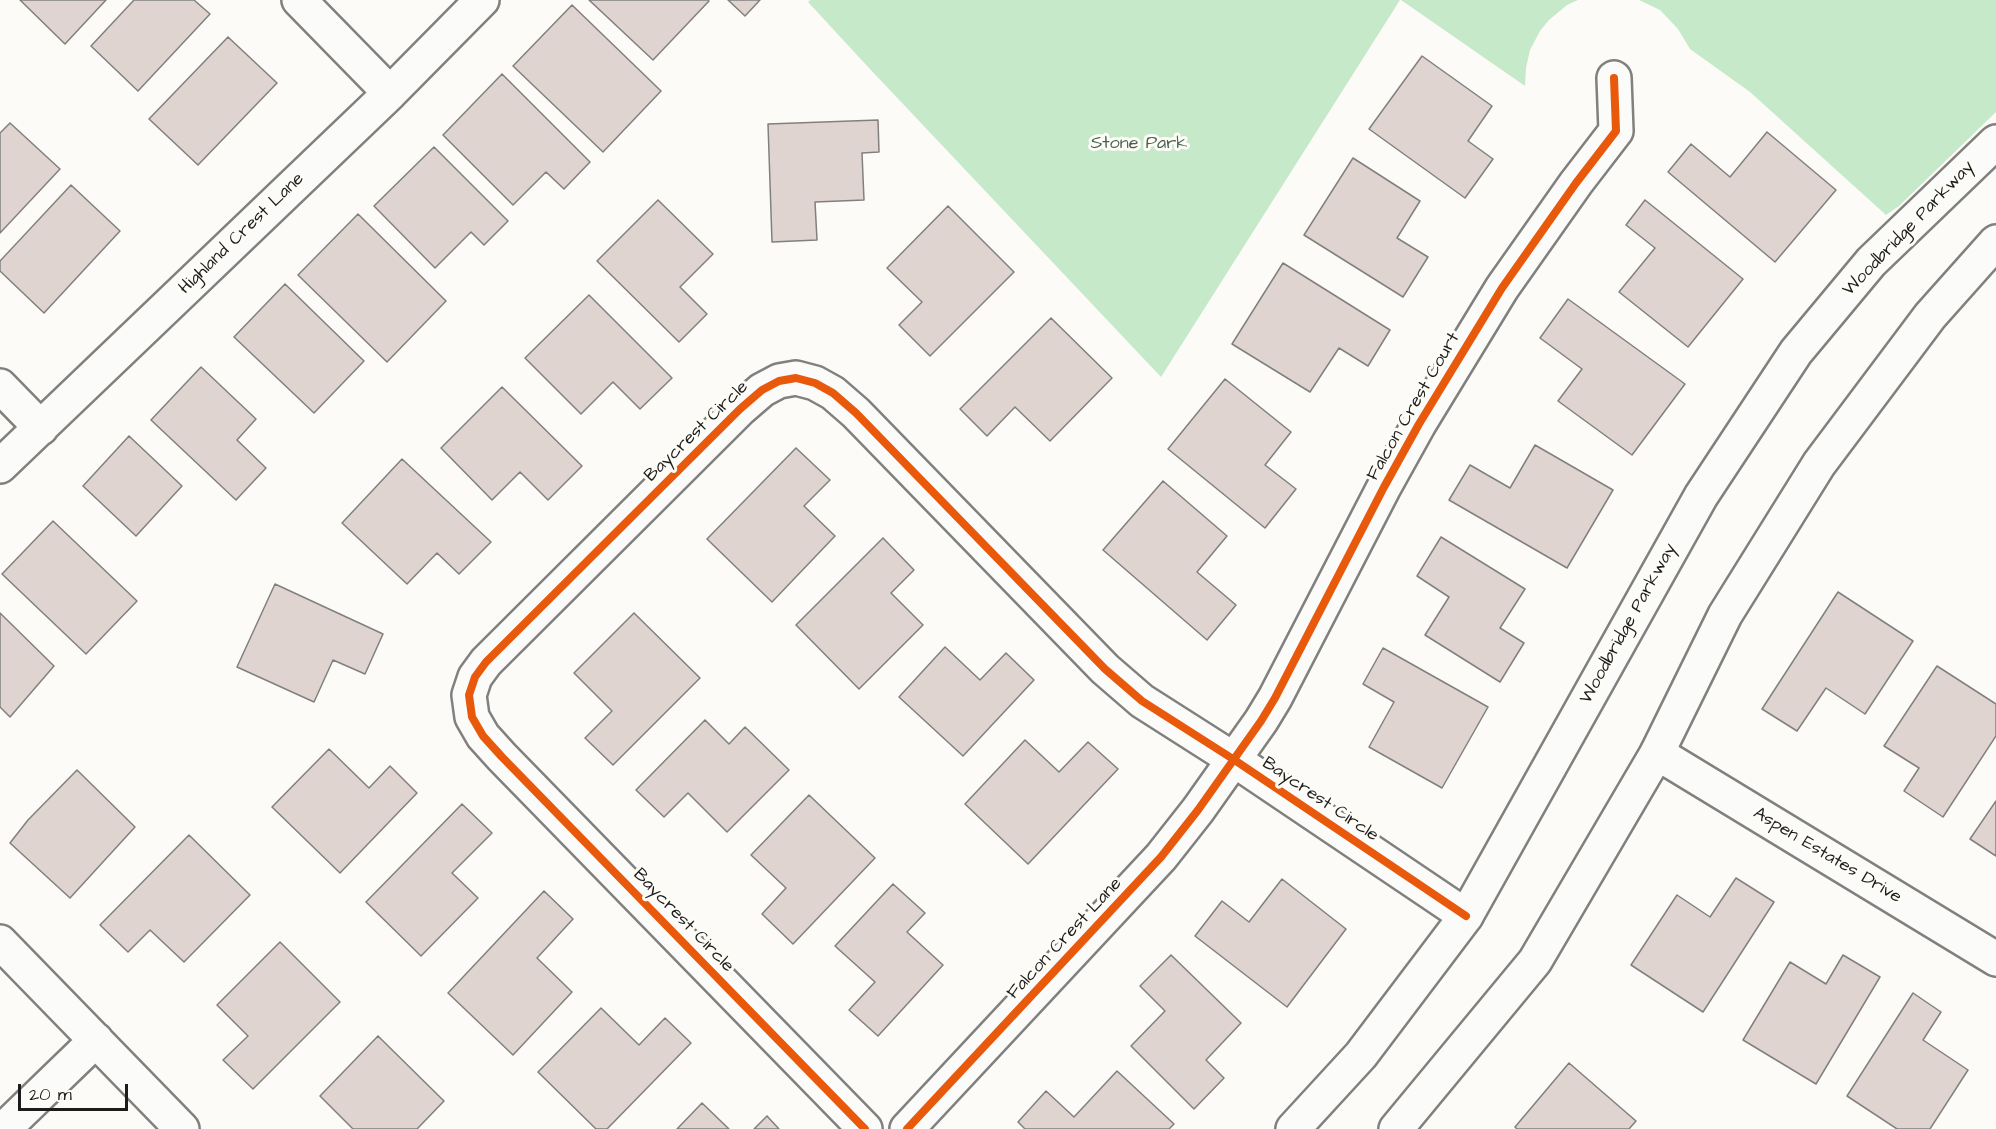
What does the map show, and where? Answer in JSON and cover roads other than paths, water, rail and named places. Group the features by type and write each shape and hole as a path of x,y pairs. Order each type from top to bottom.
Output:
{"street":[{"path":"299,0 390,93"},
{"name":"Highland Crest Lane","path":"0,466 390,93 482,0"},
{"name":"Falcon Crest Court","path":"1233,759 1275,698 1384,487 1456,363 1502,288 1576,183 1617,131 1614,78"},
{"name":"Woodbridge Parkway","path":"1293,1129 1361,1055 1466,916 1701,496 1796,352 1871,262 1996,142"},
{"path":"1396,1129 1535,962 1657,753 1725,615 1819,464 1930,316 1996,242"},
{"name":"Baycrest Circle","path":"865,1129 483,736 472,717 469,695 475,677 486,662 740,409 762,390 779,381 796,378 815,383 833,393 856,412 1105,669 1142,701 1233,759 1466,916"},
{"path":"0,386 41,428"},
{"name":"Aspen Estates Drive","path":"1657,753 1996,959"},
{"name":"Falcon Crest Lane","path":"907,1129 1161,857 1198,810 1233,759"},
{"path":"0,942 182,1129"},
{"path":"4,1129 96,1040"}],"park label":[{"name":"Stone Park","path":"1139,144"}]}
